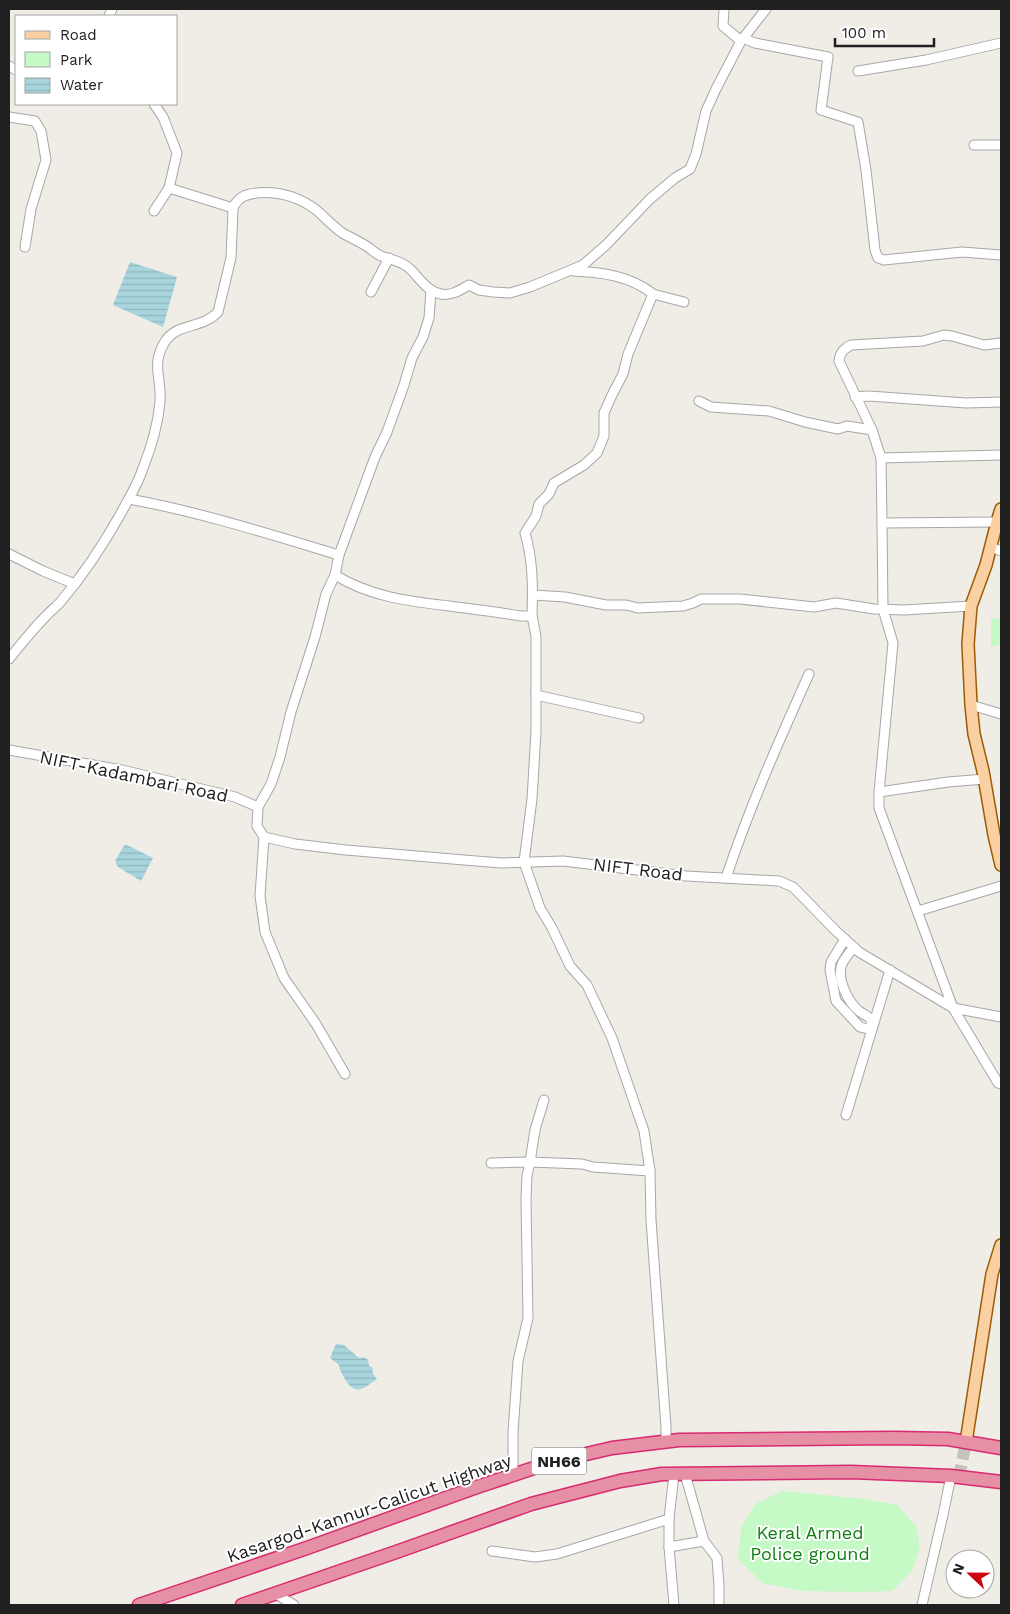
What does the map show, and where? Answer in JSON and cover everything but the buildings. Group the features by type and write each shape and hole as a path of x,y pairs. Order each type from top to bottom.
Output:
{"highway":[{"name":"Kasargod-Kannur-Calicut Highway","path":"139,1605 552,1462 612,1448 666,1441 755,1438 948,1439 1001,1448"},
{"name":"NH66","path":"242,1605 399,1552 530,1504 620,1481 662,1474 851,1472 951,1476 1001,1482"}],"main road":[{"path":"1001,509 996,522 996,549 971,606 968,644 974,734 985,779 995,841 1001,865"},
{"path":"966,1442 992,1274 1001,1245"}],"street":[{"path":"724,9 722,26 742,39 828,57 821,110 858,122 866,170 875,250 878,258 884,260 962,252 1001,254"},
{"path":"9,659 75,584 98,553 129,499 143,469 157,416 160,401 157,362 160,350 168,338 180,329 202,324 213,318 218,312 231,258 233,208 237,200 246,194 265,192 299,199 316,210 343,233 367,246 380,256 397,260 431,290 440,294 452,294 469,285 479,290 493,292 510,292 530,287 583,265 606,245 650,200 675,178 690,169 696,154 706,111 742,39 766,9"},
{"path":"858,71 926,60 1001,43"},
{"path":"154,211 168,188 176,153 163,117 155,105"},
{"path":"9,118 35,121 41,131 46,160 31,209 25,247"},
{"path":"974,145 1001,145"},
{"path":"168,188 233,208"},
{"path":"372,292 389,258"},
{"path":"569,271 614,275 644,286 653,294 684,302"},
{"path":"345,1074 316,1024 284,978 265,932 260,896 264,837 257,826 258,807 271,784 280,757 291,712 315,637 326,594 335,575 339,555 375,457 387,432 412,358 423,338 429,318 431,290"},
{"path":"653,294 628,354 624,374 604,413 604,436 597,453 584,465 554,483 549,494 539,504 536,516 525,533 532,567 532,616 536,636 536,695 534,776 524,862 540,908 570,966 587,985 612,1038 644,1131 650,1171 666,1441"},
{"path":"1001,343 984,345 944,335 923,342 852,345 842,351 839,361 872,430 880,458 883,609 893,643 879,792 880,808 953,1008 1001,1084"},
{"path":"855,397 869,396 966,403 1001,402"},
{"path":"699,401 711,407 768,411 804,422 838,429 847,426 872,430"},
{"path":"880,458 1001,455"},
{"path":"129,499 167,506 234,523 339,555"},
{"path":"882,523 996,522"},
{"path":"9,554 75,584"},
{"path":"335,575 351,585 411,602 532,616"},
{"path":"533,595 565,597 606,605 626,604 638,608 683,606 693,604 701,599 740,599 814,607 836,604 904,610 971,606"},
{"path":"726,878 764,777 809,674"},
{"path":"536,695 639,718"},
{"path":"971,705 1001,714"},
{"name":"NIFT-Kadambari Road","path":"9,750 122,770 235,797 258,807"},
{"path":"879,792 948,782 985,779"},
{"name":"NIFT Road","path":"264,837 295,844 346,850 501,863 563,861 686,876 779,881 793,886 844,939 860,952 953,1008 1001,1017"},
{"path":"918,911 1001,886"},
{"path":"844,939 831,962 830,970 836,1001 860,1027 868,1029 872,1020 852,1004 842,983 841,966 854,947"},
{"path":"846,1115 890,970"},
{"path":"513,1476 513,1432 518,1362 528,1318 527,1176 535,1130 544,1100"},
{"path":"491,1163 582,1164 593,1167 650,1171"},
{"path":"674,1605 669,1546 670,1519 680,1474"},
{"path":"680,1474 704,1541 716,1558 719,1605"},
{"path":"922,1605 951,1476"},
{"path":"492,1551 535,1557 557,1554 670,1519"},
{"path":"669,1546 704,1541"},
{"path":"276,1594 294,1605"}],"green space":[{"path":"999,618 1001,622 1001,644 991,647 991,619"},
{"name":"Keral Armed Police ground","path":"782,1491 866,1499 897,1505 916,1526 920,1547 912,1571 892,1591 801,1591 762,1583 738,1559 741,1528 755,1504"}],"water":[{"path":"130,262 177,277 163,327 113,305"},
{"path":"125,844 153,858 141,881 118,867 115,861"},
{"path":"336,1344 344,1345 359,1358 364,1357 368,1360 369,1366 372,1367 373,1374 377,1379 364,1388 352,1388 343,1376 339,1365 330,1358"}],"tunnel":[{"path":"959,1477 966,1442"}]}
